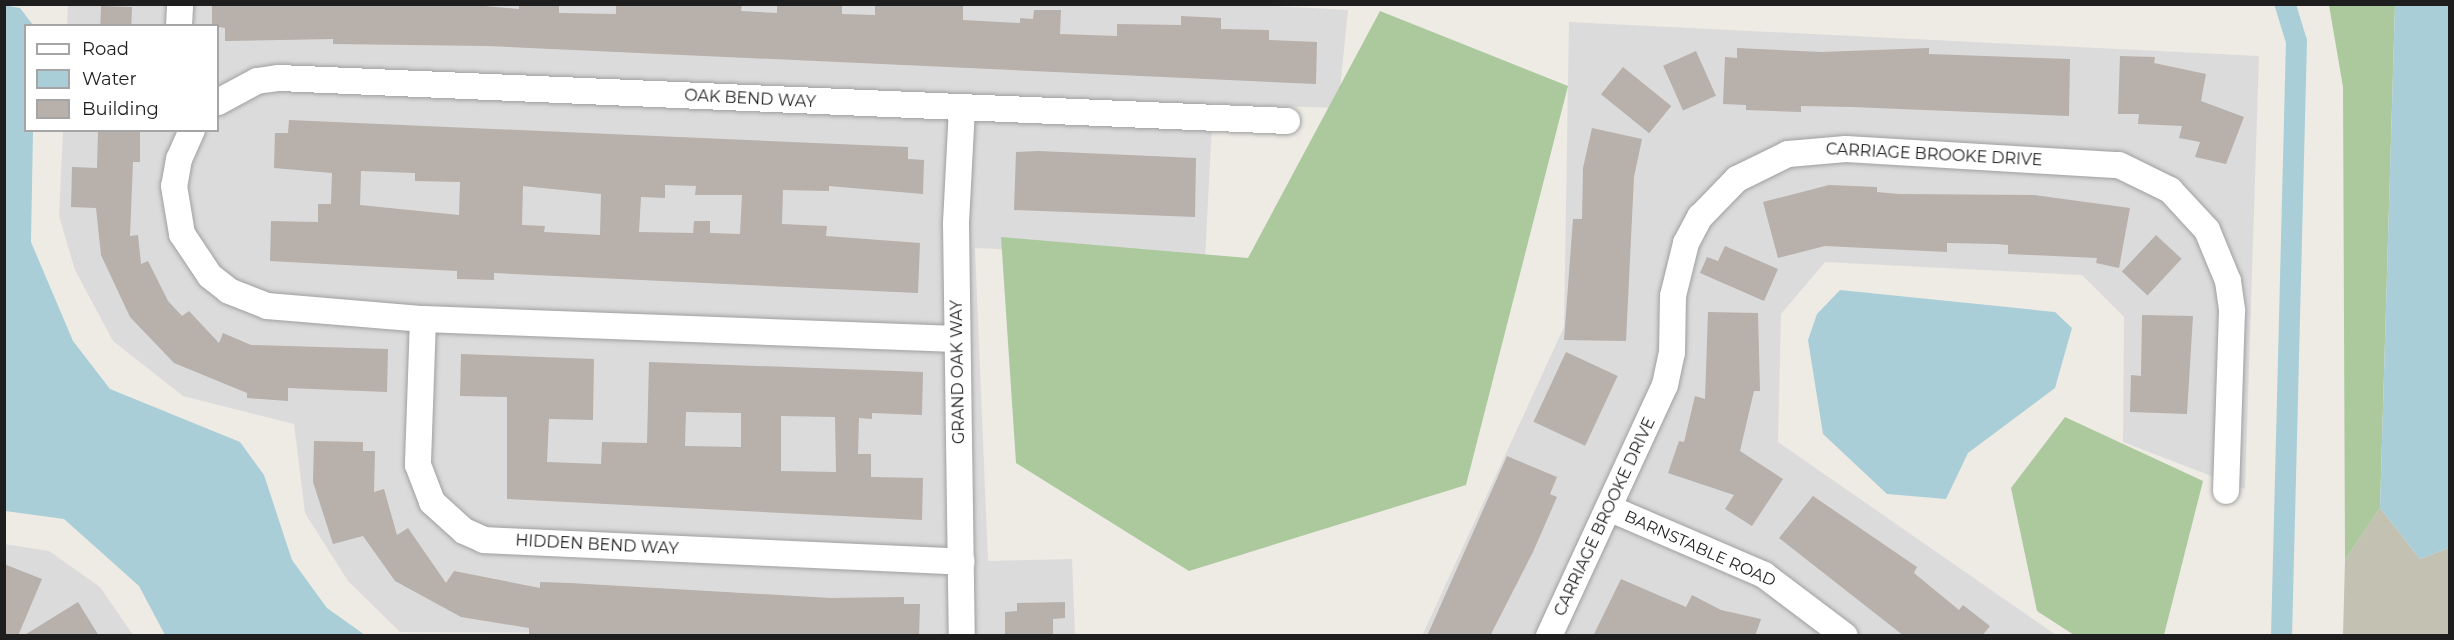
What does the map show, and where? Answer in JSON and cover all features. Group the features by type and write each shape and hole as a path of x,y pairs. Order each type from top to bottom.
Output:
{"street":[{"path":"179,24 180,4"},
{"name":"OAK BEND WAY","path":"219,101 257,81 279,78 1287,121"},
{"name":"GRAND OAK WAY","path":"962,108 957,339 962,636"},
{"path":"191,132 179,159 176,210 189,248 210,276 229,291 267,306 423,319 957,339"},
{"name":"CARRIAGE BROOKE DRIVE","path":"1549,636 1611,509 1665,385 1672,353 1677,269 1700,217 1730,185 1760,165 1818,149 2119,165 2170,190 2207,230 2228,281 2232,311 2226,491"},
{"name":"HIDDEN BEND WAY","path":"423,319 418,465 432,502 464,531 484,540 961,562"},
{"name":"BARNSTABLE ROAD","path":"1611,509 1764,575 1845,636"}],"shaded area":[{"path":"1240,4 1348,10 1338,108 1213,104 1205,259 975,248 988,561 1072,559 1075,635 400,632 348,581 305,513 294,424 183,396 113,341 75,270 59,216 63,132 219,132 219,24 67,24 68,5"},
{"path":"1569,22 2259,56 2245,489 2123,442 2124,317 2082,275 1825,262 1781,314 1778,442 2056,635 1422,636 1564,327"},
{"path":"2380,508 2420,559 2449,548 2449,635 2343,636 2345,560"},
{"path":"4,544 49,551 100,587 133,635 5,635"}],"green space":[{"path":"2329,5 2395,5 2380,508 2345,560 2343,87"},
{"path":"1380,11 1568,86 1466,485 1189,571 1016,463 1001,237 1248,258"},
{"path":"2065,417 2203,481 2164,635 2074,635 2037,611 2011,488"}],"water":[{"path":"4,5 20,8 32,24 24,24 24,132 33,132 31,242 73,341 110,389 240,442 264,475 292,560 327,608 365,635 165,635 139,586 64,519 5,511"},
{"path":"2395,5 2450,5 2449,548 2420,559 2380,508"},
{"path":"1840,290 2055,312 2072,328 2055,388 1968,453 1946,499 1887,494 1823,434 1808,340 1817,314"}],"building":[{"path":"212,4 462,4 519,9 519,4 559,4 559,13 616,14 616,4 742,4 741,11 777,13 777,4 842,4 842,14 875,15 875,5 937,5 963,6 963,20 1020,23 1020,18 1033,19 1034,10 1061,10 1060,34 1117,36 1117,24 1181,25 1181,16 1221,18 1221,29 1269,30 1269,40 1317,42 1316,84 488,46 333,44 333,39 225,41 225,28 219,27 219,24 212,24"},
{"path":"101,6 132,7 131,24 100,24"},
{"path":"1737,48 1821,52 1929,48 1929,54 2070,59 2069,116 1801,106 1801,112 1746,110 1746,105 1723,104 1725,57 1737,58"},
{"path":"1696,51 1716,96 1683,110 1663,66"},
{"path":"2120,56 2155,57 2154,63 2206,74 2201,101 2244,117 2226,164 2195,157 2200,142 2179,138 2182,126 2138,124 2139,114 2118,114"},
{"path":"1623,67 1671,106 1649,133 1601,94"},
{"path":"289,120 908,147 908,159 924,160 923,194 829,186 829,191 783,190 782,224 827,226 826,236 920,243 918,293 494,273 494,280 457,279 457,271 270,261 271,221 318,222 318,204 331,204 332,173 274,168 275,133 288,133","holes":["361,171 415,173 415,181 460,182 459,215 360,205","665,185 696,186 695,195 742,195 740,234 710,233 710,221 694,221 693,233 639,232 641,197 665,198","523,186 601,194 600,235 544,232 545,226 522,225"]},
{"path":"1592,128 1642,139 1634,177 1626,341 1564,340 1573,219 1582,219 1583,168"},
{"path":"98,132 140,132 140,162 133,162 130,236 138,235 141,264 148,261 168,301 182,316 189,311 219,343 223,333 251,345 388,349 387,392 288,388 288,401 247,398 247,393 174,363 130,317 101,255 96,208 71,207 72,167 97,168"},
{"path":"1016,152 1196,158 1195,217 1014,210"},
{"path":"1829,185 1877,187 1877,192 1899,194 2034,195 2130,208 2119,268 2096,263 2097,258 2008,254 2008,245 1996,244 1947,243 1947,252 1825,246 1778,258 1763,202"},
{"path":"2156,235 2182,259 2147,295 2122,272"},
{"path":"1725,246 1778,269 1764,301 1700,273 1707,257 1718,261"},
{"path":"1708,312 1758,313 1760,391 1754,391 1740,451 1783,479 1752,526 1725,509 1734,495 1668,473 1679,441 1684,442 1695,396 1705,399"},
{"path":"2142,315 2193,316 2187,414 2130,412 2131,375 2141,376"},
{"path":"1566,352 1618,376 1585,446 1533,422"},
{"path":"461,354 594,359 593,420 549,419 547,462 601,464 602,442 647,443 649,362 923,372 922,415 872,413 872,419 859,418 858,454 871,454 871,477 923,478 922,520 507,499 507,397 460,396","holes":["686,412 741,413 741,447 685,446","781,416 835,417 836,472 781,471"]},
{"path":"314,441 363,442 363,451 375,451 374,492 384,489 397,535 408,528 446,583 454,571 540,588 540,582 831,598 904,597 904,604 920,604 919,636 529,636 529,628 461,617 395,581 363,536 333,544 313,482"},
{"path":"1507,456 1557,477 1550,494 1557,497 1533,552 1490,636 1427,636"},
{"path":"1813,496 1917,567 1914,573 1959,610 1963,605 1990,626 1982,636 1904,636 1779,538"},
{"path":"4,564 42,579 18,636 4,636"},
{"path":"1621,579 1686,607 1692,595 1721,610 1761,619 1755,636 1593,636"},
{"path":"78,602 99,636 23,636"},
{"path":"1065,602 1065,618 1053,619 1053,636 1005,636 1005,612 1017,611 1017,603"}],"waterway":[{"path":"2281,636 2296,41 2285,4"}]}
